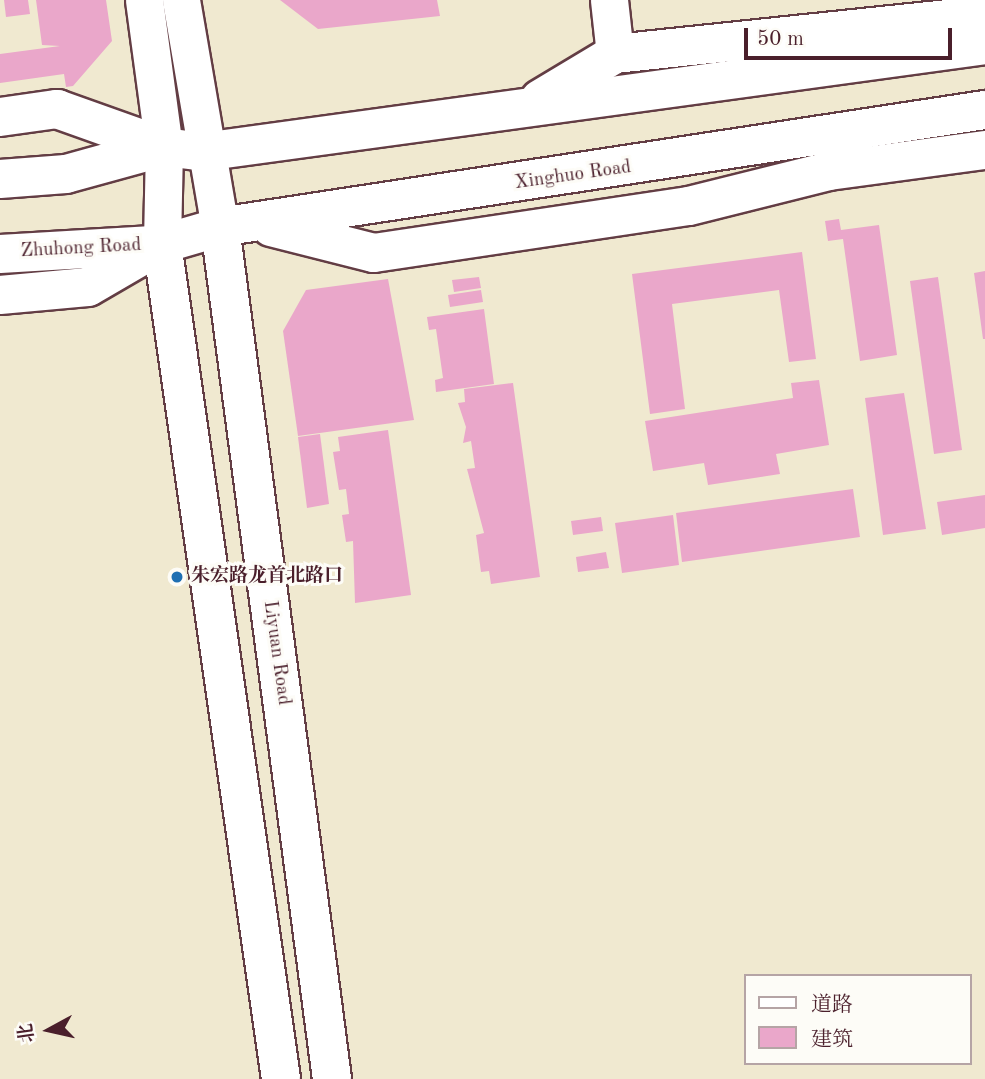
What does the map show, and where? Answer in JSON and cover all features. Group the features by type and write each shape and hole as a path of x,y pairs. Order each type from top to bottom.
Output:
{"main road":[{"path":"525,107 615,54 985,15"},
{"path":"0,117 57,109 164,147 204,152 985,45"},
{"name":"Xinghuo Road","path":"162,244 236,224 672,162 760,141 985,110"},
{"path":"740,191 882,124"},
{"path":"0,179 66,174 164,147"},
{"path":"236,224 374,253 689,206 740,191 985,150"},
{"name":"Liyuan Road","path":"236,224 332,1079"},
{"path":"0,295 89,287 162,244 281,1079"},
{"name":"Zhuhong Road","path":"0,254 162,244"}],"street":[{"path":"144,0 164,147 162,244"},
{"path":"181,0 204,152 236,224"},
{"path":"609,0 615,54"}],"building":[{"path":"4,0 28,0 30,14 6,17"},
{"path":"36,0 106,0 112,41 73,86 66,87 64,74 0,83 0,54 60,46 42,45"},
{"path":"280,0 437,0 440,16 318,29"},
{"path":"839,219 841,230 879,225 897,355 860,361 843,239 828,241 825,221"},
{"path":"802,252 816,359 789,362 779,290 672,304 685,409 650,414 632,274"},
{"path":"985,271 985,339 983,339 974,273"},
{"path":"479,277 481,288 454,292 452,280"},
{"path":"938,277 962,450 934,454 910,281"},
{"path":"388,279 414,420 298,436 283,331 306,290"},
{"path":"481,290 483,302 450,307 448,295"},
{"path":"484,309 494,384 436,392 435,380 443,378 436,329 429,330 427,317"},
{"path":"819,380 829,445 776,454 780,474 708,485 704,463 653,471 645,421 793,398 791,383"},
{"path":"513,383 540,577 491,584 489,571 481,572 476,535 484,533 467,469 475,468 471,441 463,443 466,427 458,403 465,402 464,389"},
{"path":"904,393 926,529 883,535 865,398"},
{"path":"388,430 411,595 355,603 353,541 346,542 342,515 349,514 346,489 339,490 333,452 340,451 338,437"},
{"path":"320,434 329,504 307,508 298,437"},
{"path":"853,489 860,537 682,562 676,513"},
{"path":"985,495 985,528 942,535 937,502"},
{"path":"673,515 679,565 622,573 615,523"},
{"path":"601,517 603,531 573,535 571,521"},
{"path":"606,552 609,568 578,572 576,557"}],"place":[{"name":"朱宏路龙首北路口","path":"177,577"}]}
